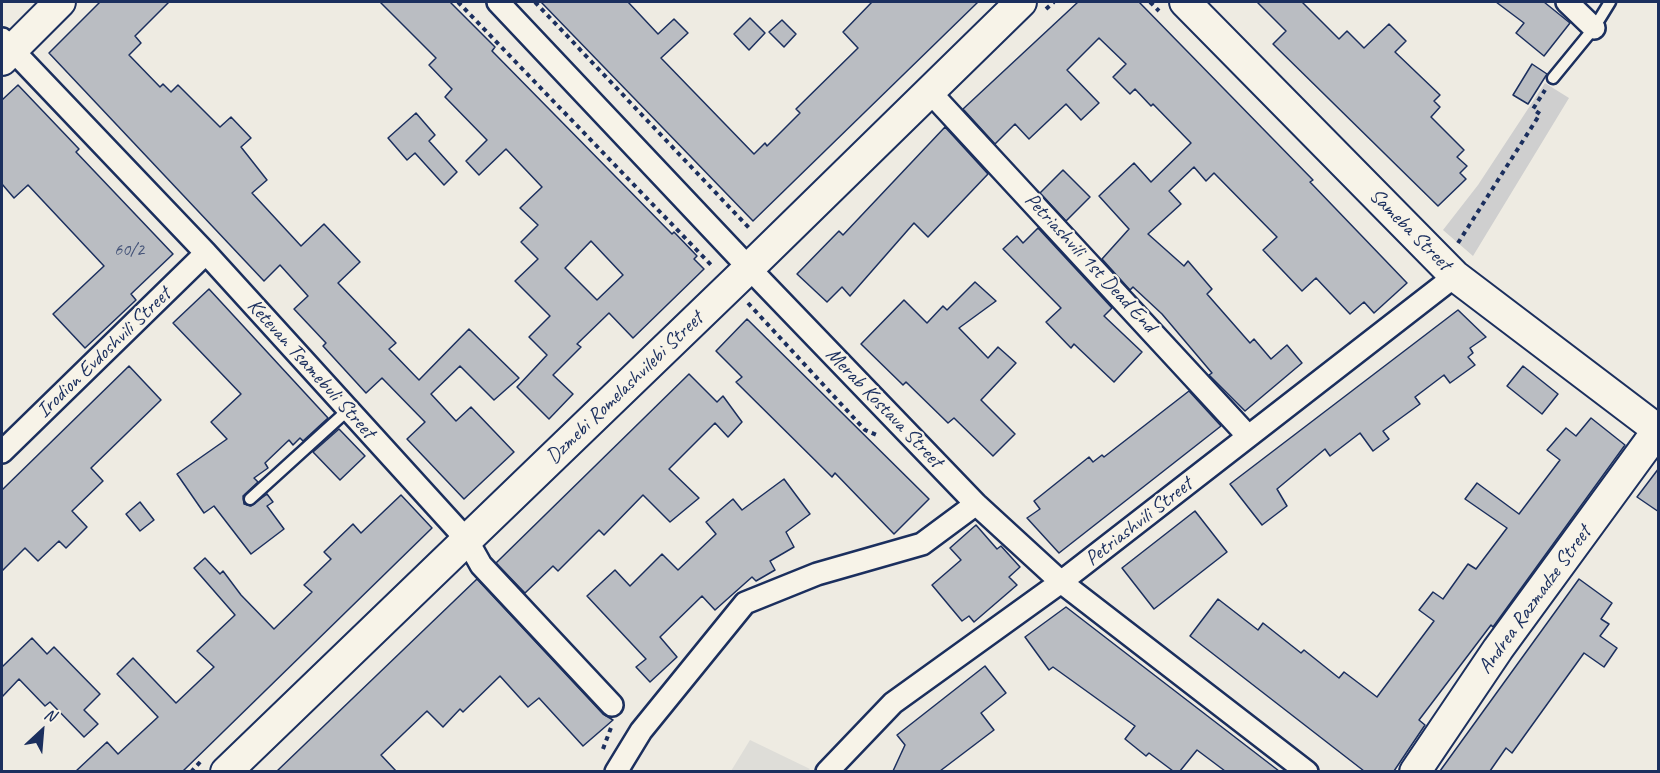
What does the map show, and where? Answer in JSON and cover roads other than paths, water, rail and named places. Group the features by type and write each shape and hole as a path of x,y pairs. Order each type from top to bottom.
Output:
{"street":[{"path":"5,49 60,2"},
{"name":"Merab Kostava Street","path":"498,2 976,504 1061,582 1307,771"},
{"name":"Dzmebi Romelashvilebi Street","path":"226,771 749,268 1021,2"},
{"name":"Sameba Street","path":"1185,2 1455,276 1658,430"},
{"path":"1567,2 1594,28"},
{"name":"Ketevan Tsamebuli Street","path":"5,49 206,253 467,540 481,565 612,705"},
{"name":"Petriashvili 1st Dead End","path":"929,91 1248,436"},
{"name":"Irodion Evdoshvili Street","path":"2,452 206,253"},
{"name":"Petriashvili Street","path":"826,771 893,703 1061,582 1455,276"},
{"name":"Andrea Razmadze Street","path":"1415,771 1498,649 1658,430"},
{"path":"616,771 641,731 745,603 817,574 922,544 976,504"}],"lane":[{"path":"1553,78 1594,28 1611,2"},
{"path":"250,499 348,410"}]}
